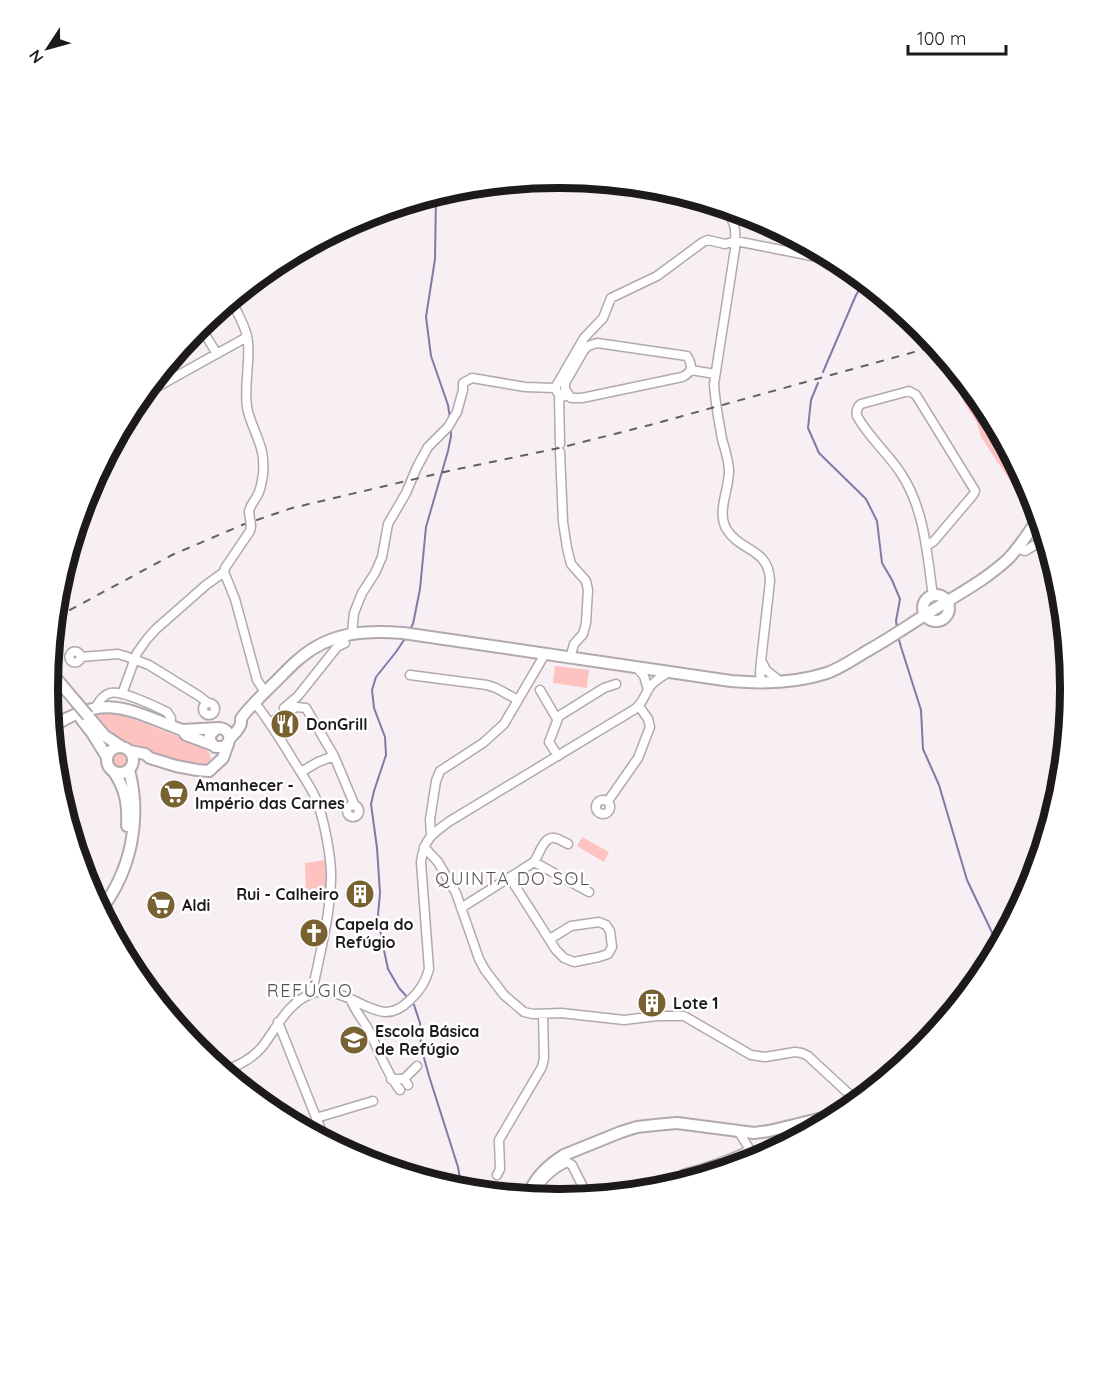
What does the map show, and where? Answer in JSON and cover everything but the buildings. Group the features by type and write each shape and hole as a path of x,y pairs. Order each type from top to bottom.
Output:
{"main road":[{"path":"947,601 1000,566 1032,526"},
{"path":"933,596 941,596 947,601 948,613 943,619 931,620 925,615 923,611 926,600 933,596"},
{"path":"182,730 186,735 221,748 229,741 238,729 241,719 255,703 300,658 332,639 352,633 379,631 403,633 744,682 782,682 830,672 925,615"},
{"path":"58,682 74,705"},
{"path":"58,689 84,717 105,736 126,749 134,758 131,768 135,807 131,844 124,867 106,901"},
{"path":"60,722 72,714 96,707 119,707 182,730 219,728 227,731 229,741 223,758 209,771 150,758 146,754 126,749 113,748 107,757"},
{"path":"84,717 107,757 109,767 122,784 126,799 126,835 118,866 103,894"},
{"path":"216,764 210,735 219,728 241,719"},
{"path":"114,772 122,773 150,758"},
{"path":"531,1188 540,1174 564,1155 637,1127 677,1123 754,1133 811,1121"}],"street":[{"path":"732,219 736,241 714,384 716,406 729,470 722,509 723,520 732,537 762,558 767,563 770,572 762,665 765,673 761,682"},
{"path":"570,658 574,644 583,634 588,590 586,581 571,564 563,522 560,448 561,393 584,338 603,318 611,298 657,276 708,240 725,244 736,241 810,256"},
{"path":"235,307 248,337 247,409 260,442 263,474 257,497 250,506 250,531 225,568 225,572 235,599 257,680 265,692"},
{"path":"205,335 217,354"},
{"path":"162,384 248,337"},
{"path":"352,633 354,613 382,557 388,524 428,447 448,426 457,412 463,383 472,378 561,393 571,398 582,398 682,377 691,370 691,365 687,356 593,344 584,350 561,393"},
{"path":"691,370 715,374"},
{"path":"926,546 934,541 975,491 916,395 909,391 861,404 856,411 857,416 905,480 917,506 926,546 933,596"},
{"path":"921,524 931,532 942,531"},
{"path":"1017,548 1025,551 1038,544"},
{"path":"122,694 139,650 156,629 206,585 225,572"},
{"path":"272,721 277,713 298,696 337,647 345,643"},
{"path":"81,657 118,654 149,665 208,703"},
{"path":"431,836 430,819 436,781 440,771 483,743 504,724 545,654"},
{"path":"762,665 782,682"},
{"path":"744,682 762,665"},
{"path":"637,668 649,685"},
{"path":"232,1067 261,1048 278,1022 291,1008 312,993 326,992 385,1012 394,1010 410,1000 426,980 429,969 421,862 426,841 450,821 639,706 645,698 652,670"},
{"path":"649,685 669,672"},
{"path":"410,675 487,685 518,700"},
{"path":"558,756 549,742 559,716 604,688 616,684"},
{"path":"540,690 557,719"},
{"path":"96,707 104,696 111,693 122,694 166,711 171,718 170,726"},
{"path":"255,703 272,721 317,800 331,864 328,915 312,993"},
{"path":"608,801 638,758 650,727 648,719 639,706"},
{"path":"272,721 296,707 306,708 333,756 355,806"},
{"path":"301,772 333,756"},
{"path":"461,908 534,862 550,837 568,844"},
{"path":"424,847 438,862 456,893 479,959 504,995 524,1012 561,1013 624,1020 684,1016 751,1055 765,1057 802,1053 851,1095"},
{"path":"534,862 590,892"},
{"path":"510,878 556,950 564,958 574,962 599,957 608,954 612,947 610,931 606,925 599,922 572,926 550,939"},
{"path":"351,1000 369,1030 391,1079 404,1084 417,1066"},
{"path":"497,1175 500,1169 499,1140 542,1067 544,1058 543,1014"},
{"path":"278,1022 320,1128"},
{"path":"316,1118 373,1101"},
{"path":"734,1157 750,1150 739,1132"},
{"path":"538,1188 549,1175 567,1162 572,1165 583,1188"}],"shaded area":[{"path":"962,393 992,438 1021,498 981,437 977,423 963,401"},
{"path":"555,666 589,670 587,688 553,683"},
{"path":"101,712 120,714 192,742 206,749 211,758 210,763 191,765 178,762 118,741 111,737 92,714"},
{"path":"117,752 123,752 128,760 126,766 117,768 112,763 112,757"},
{"path":"582,837 609,852 604,862 577,846"},
{"path":"325,860 326,901 306,899 305,863"}],"waterway":[{"path":"436,204 435,259 426,317 431,356 448,405 450,418"},
{"path":"823,372 860,288"},
{"path":"818,383 811,400 808,428 819,453 866,499 877,521 882,563 900,599 897,627"},
{"path":"410,629 420,589 426,527 448,451 451,427"},
{"path":"898,636 921,710 923,749 939,785 967,880 994,936"},
{"path":"404,640 376,677 372,690 374,708 385,737 386,755 371,804 377,848 380,893 378,915 382,941 388,969 408,998"},
{"path":"412,1002 420,1023 421,1047 460,1179"}],"railway":[{"path":"65,613 172,555 242,525 292,508 559,448 926,349"}],"place":[{"name":"DonGrill","path":"285,724"},
{"name":"Amanhecer - Império das Carnes","path":"174,794"},
{"name":"Rui - Calheiro","path":"360,894"},
{"name":"Aldi","path":"161,905"},
{"name":"Capela do Refúgio","path":"314,933"},
{"name":"Lote 1","path":"652,1003"},
{"name":"Escola Básica de Refúgio","path":"354,1040"}],"district":[{"name":"QUINTA DO SOL","path":"513,878"},
{"name":"REFÚGIO","path":"310,990"}]}
